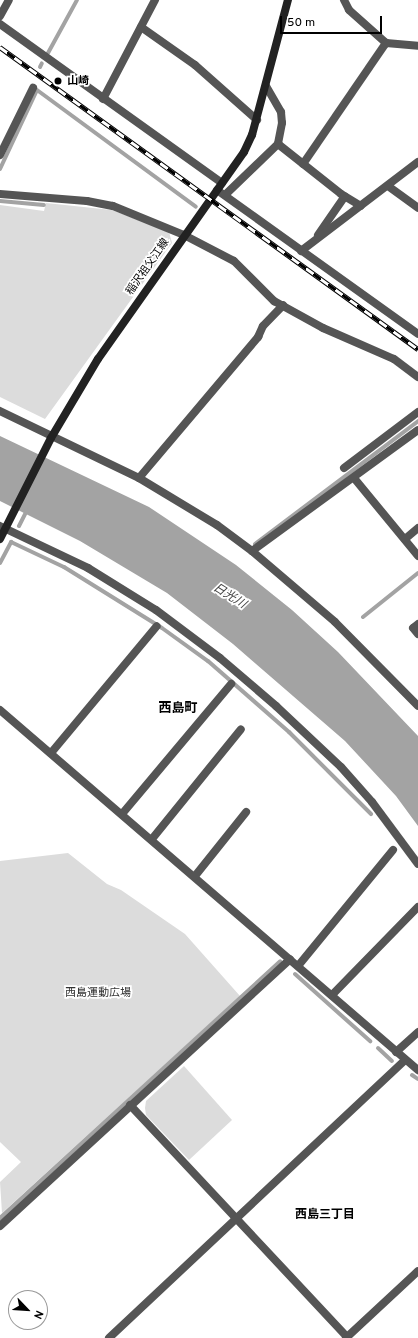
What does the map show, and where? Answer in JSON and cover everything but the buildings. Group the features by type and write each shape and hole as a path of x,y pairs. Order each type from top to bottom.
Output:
{"main road":[{"name":"稲沢祖父江線","path":"0,539 4,526 52,436 98,359 184,234 244,152 257,120 287,1"}],"street":[{"path":"0,16 10,0"},
{"path":"103,99 155,0"},
{"path":"344,0 350,10 386,43 418,46"},
{"path":"0,24 220,186 225,195 418,334"},
{"path":"141,27 195,65 257,120"},
{"path":"303,164 386,43"},
{"path":"225,195 278,144 282,123 281,112 266,86"},
{"path":"0,155 32,88"},
{"path":"278,144 345,196 361,206"},
{"path":"301,251 418,162"},
{"path":"388,186 418,208"},
{"path":"0,194 88,200 113,206 184,234 234,261 274,301 323,328 394,359 418,377"},
{"path":"314,241 345,196"},
{"path":"139,478 258,337 263,326 283,306"},
{"path":"0,411 139,478 199,514 252,552 335,622 418,706"},
{"path":"344,468 418,412"},
{"path":"252,552 347,479 354,478 418,430"},
{"path":"354,478 418,556"},
{"path":"4,526 88,568 156,610 220,658 276,706 341,767 372,802 418,864"},
{"path":"404,539 418,528"},
{"path":"418,624 413,628 418,634"},
{"path":"51,753 157,626"},
{"path":"122,814 231,684"},
{"path":"0,710 152,839 418,1070"},
{"path":"152,839 241,729"},
{"path":"194,876 246,812"},
{"path":"298,966 393,850"},
{"path":"332,995 418,908"},
{"path":"0,1226 290,959"},
{"path":"396,1052 418,1032"},
{"path":"109,1338 237,1220 405,1060"},
{"path":"130,1105 347,1338 418,1271"}],"green space":[{"path":"46,203 112,210 169,232 172,243 45,419 0,397 0,205 44,211"},
{"name":"西島運動広場","path":"68,853 107,884 121,890 185,934 240,996 2,1213 0,1182 21,1162 0,1142 0,861"},
{"path":"184,1066 232,1120 189,1160 146,1115 145,1108 146,1101"}],"water":[{"name":"日光川","path":"0,436 149,507 236,565 292,610 338,652 418,736 418,826 396,796 345,741 233,644 167,593 80,541 0,501"}],"waterway":[{"path":"48,53 77,0"},
{"path":"40,67 42,63"},
{"path":"0,169 37,90 196,207"},
{"path":"0,201 44,205"},
{"path":"255,544 418,421"},
{"path":"19,526 27,510"},
{"path":"0,563 11,542 64,567 162,628 208,661 289,732 371,814"},
{"path":"363,617 418,573"},
{"path":"0,1218 280,961"},
{"path":"295,974 370,1041"},
{"path":"378,1048 392,1061"},
{"path":"412,1075 418,1079"}],"railway":[{"path":"0,47 418,349"}],"place":[{"name":"山崎","path":"58,81"}],"district":[{"name":"西島町","path":"178,709"},
{"name":"西島三丁目","path":"325,1216"}]}
